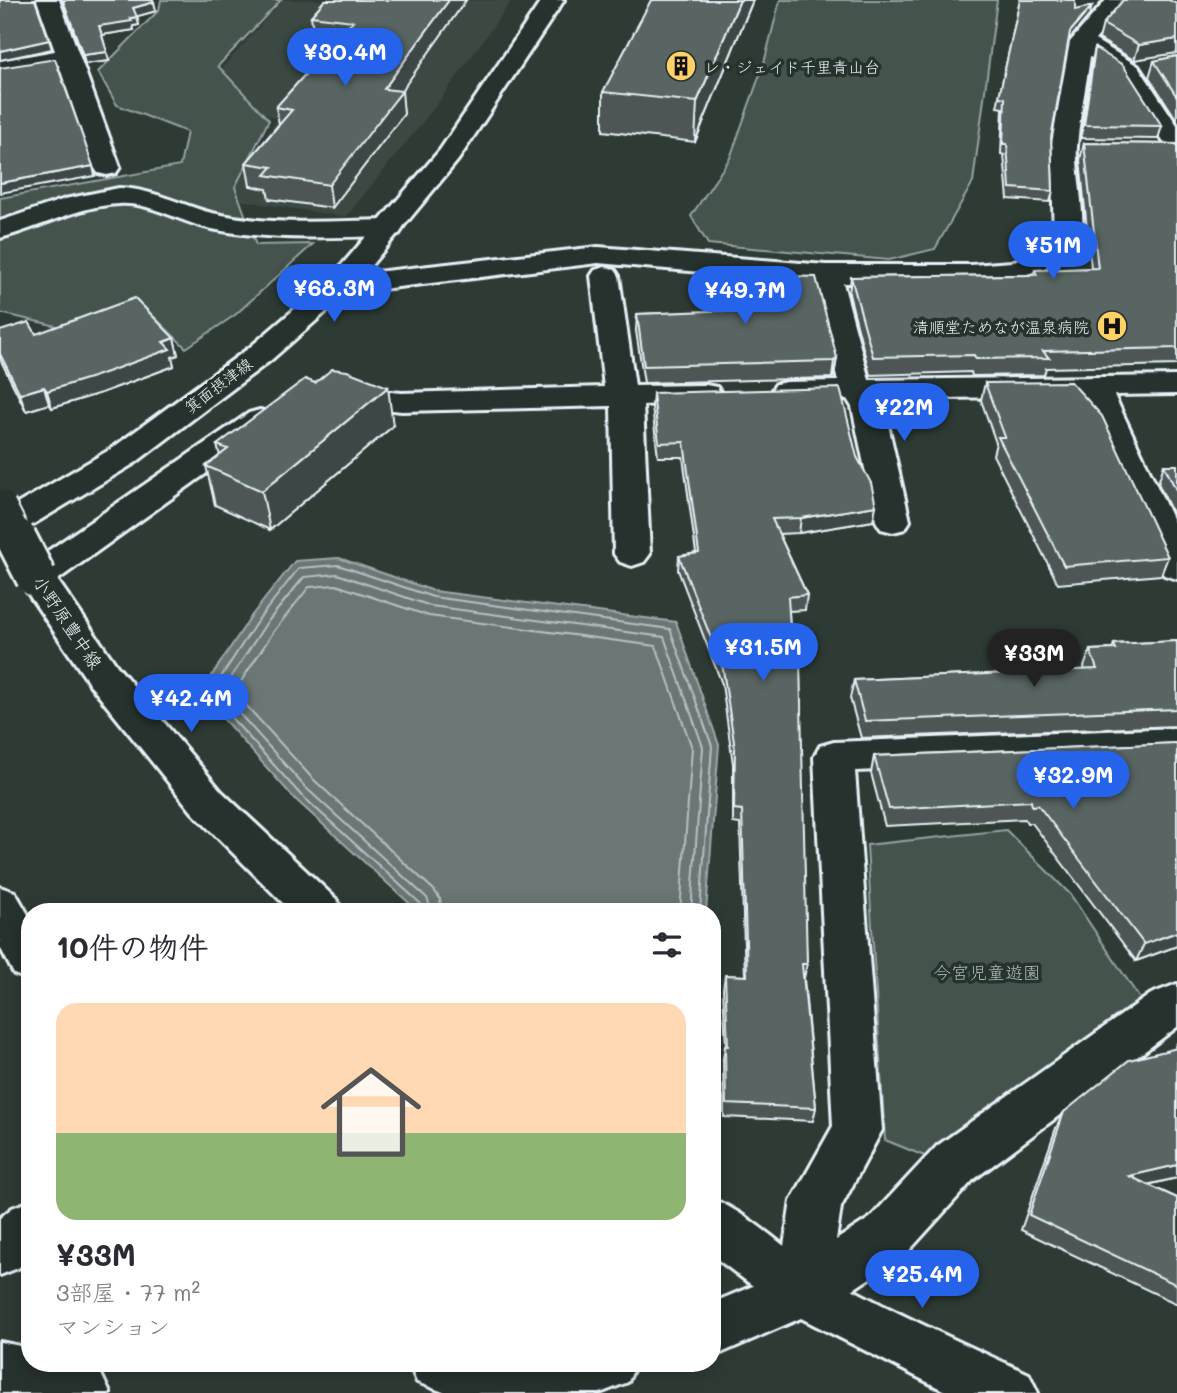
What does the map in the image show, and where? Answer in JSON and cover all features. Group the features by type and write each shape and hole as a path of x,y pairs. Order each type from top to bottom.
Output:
{"street":[{"path":"48,0 107,167"},
{"name":"箕面摂津線","path":"0,529 123,456 260,354 340,285 449,155 553,0"},
{"path":"340,285 598,255 826,274 971,274 1017,270 1053,254 1068,232 1082,43 1118,0"},
{"path":"1082,43 1142,68 1169,148"},
{"path":"0,68 69,56"},
{"path":"0,230 76,205 120,196 163,204 208,220 241,225 389,228"},
{"path":"826,274 856,390 869,407 893,521"},
{"path":"605,276 621,396 628,407 632,554"},
{"path":"36,577 301,397 402,402 856,390 1096,388 1177,384"},
{"path":"1096,388 1177,567"},
{"name":"小野原豊中線","path":"0,506 36,577 104,676 207,802 312,903"},
{"path":"803,1291 816,1201 858,1130 834,757 1177,743"},
{"path":"0,905 21,944"},
{"path":"721,1326 803,1291 888,1236 955,1163 1167,1008 1177,1004"},
{"path":"721,1231 803,1291 926,1354 1010,1393"},
{"path":"0,1250 21,1233"},
{"path":"0,1369 19,1372 82,1393"}],"shaded area":[{"path":"283,0 512,0 438,103 346,217 226,198 277,120 209,83"}],"green space":[{"path":"161,0 281,0 218,66 269,120 235,187 256,245 313,244 235,315 186,348 143,306 74,330 0,313 0,198 180,166 187,132 117,105 98,72 159,10"},
{"path":"780,0 997,0 973,182 935,249 889,260 708,244 691,216 730,158 764,63"},
{"name":"今宮児童遊園","path":"1006,830 1070,894 1140,999 927,1157 885,1140 867,845"}],"water":[{"path":"339,558 434,591 676,622 719,745 707,903 409,903 294,798 200,693 252,615 295,561"}],"building":[{"path":"0,0 35,0 49,40 0,51"},
{"path":"63,0 154,2 133,8 137,17 130,18 132,21 99,26 107,52 83,55"},
{"path":"325,0 449,0 384,89 402,91 329,185 265,175 272,167 246,163 292,110 276,107 353,21 311,16"},
{"path":"651,0 740,0 697,102 603,92"},
{"path":"1020,0 1075,0 1075,10 1092,6 1070,32 1051,138 1053,191 1010,188 1007,144 1003,144 1005,98 999,97"},
{"path":"1123,0 1169,0 1177,4 1177,39 1139,45 1103,24"},
{"path":"1095,48 1123,65 1162,126 1084,125"},
{"path":"1177,56 1177,97 1154,61"},
{"path":"55,59 93,166 0,183 0,68"},
{"path":"1084,143 1177,144 1177,348 1043,351 1049,358 976,359 974,355 873,357 851,277 1037,275 1035,270 1098,268"},
{"path":"779,270 782,276 816,277 837,358 834,361 644,366 637,314 733,310 726,271"},
{"path":"135,298 174,338 163,342 170,349 47,391 44,387 20,394 0,354 0,331 29,322 36,334"},
{"path":"332,369 347,371 388,387 262,491 206,466 228,449 217,445 305,379 315,383"},
{"path":"1071,382 1102,416 1168,557 1064,566 998,437 1005,437 985,383"},
{"path":"840,388 857,457 871,483 876,506 801,518 772,519 807,595 788,597 792,660 800,659 807,964 802,964 816,1108 726,1104 725,1046 728,1046 725,975 747,976 742,810 734,809 735,749 723,669 679,556 699,553 684,442 659,443 653,393"},
{"path":"1164,465 1177,465 1177,492"},
{"path":"1177,641 1177,709 865,721 854,680 1097,669 1090,650 1116,649 1114,644"},
{"path":"1177,743 1177,932 1144,944 1038,805 1032,806 1031,801 889,809 874,756"},
{"path":"1177,1048 1177,1165 1129,1176 1177,1198 1177,1285 1029,1215 1064,1112 1129,1060"}],"place":[{"name":"レ・ジェイド千里青山台","path":"681,66"},
{"name":"清順堂ためなが温泉病院","path":"1112,326"}]}
